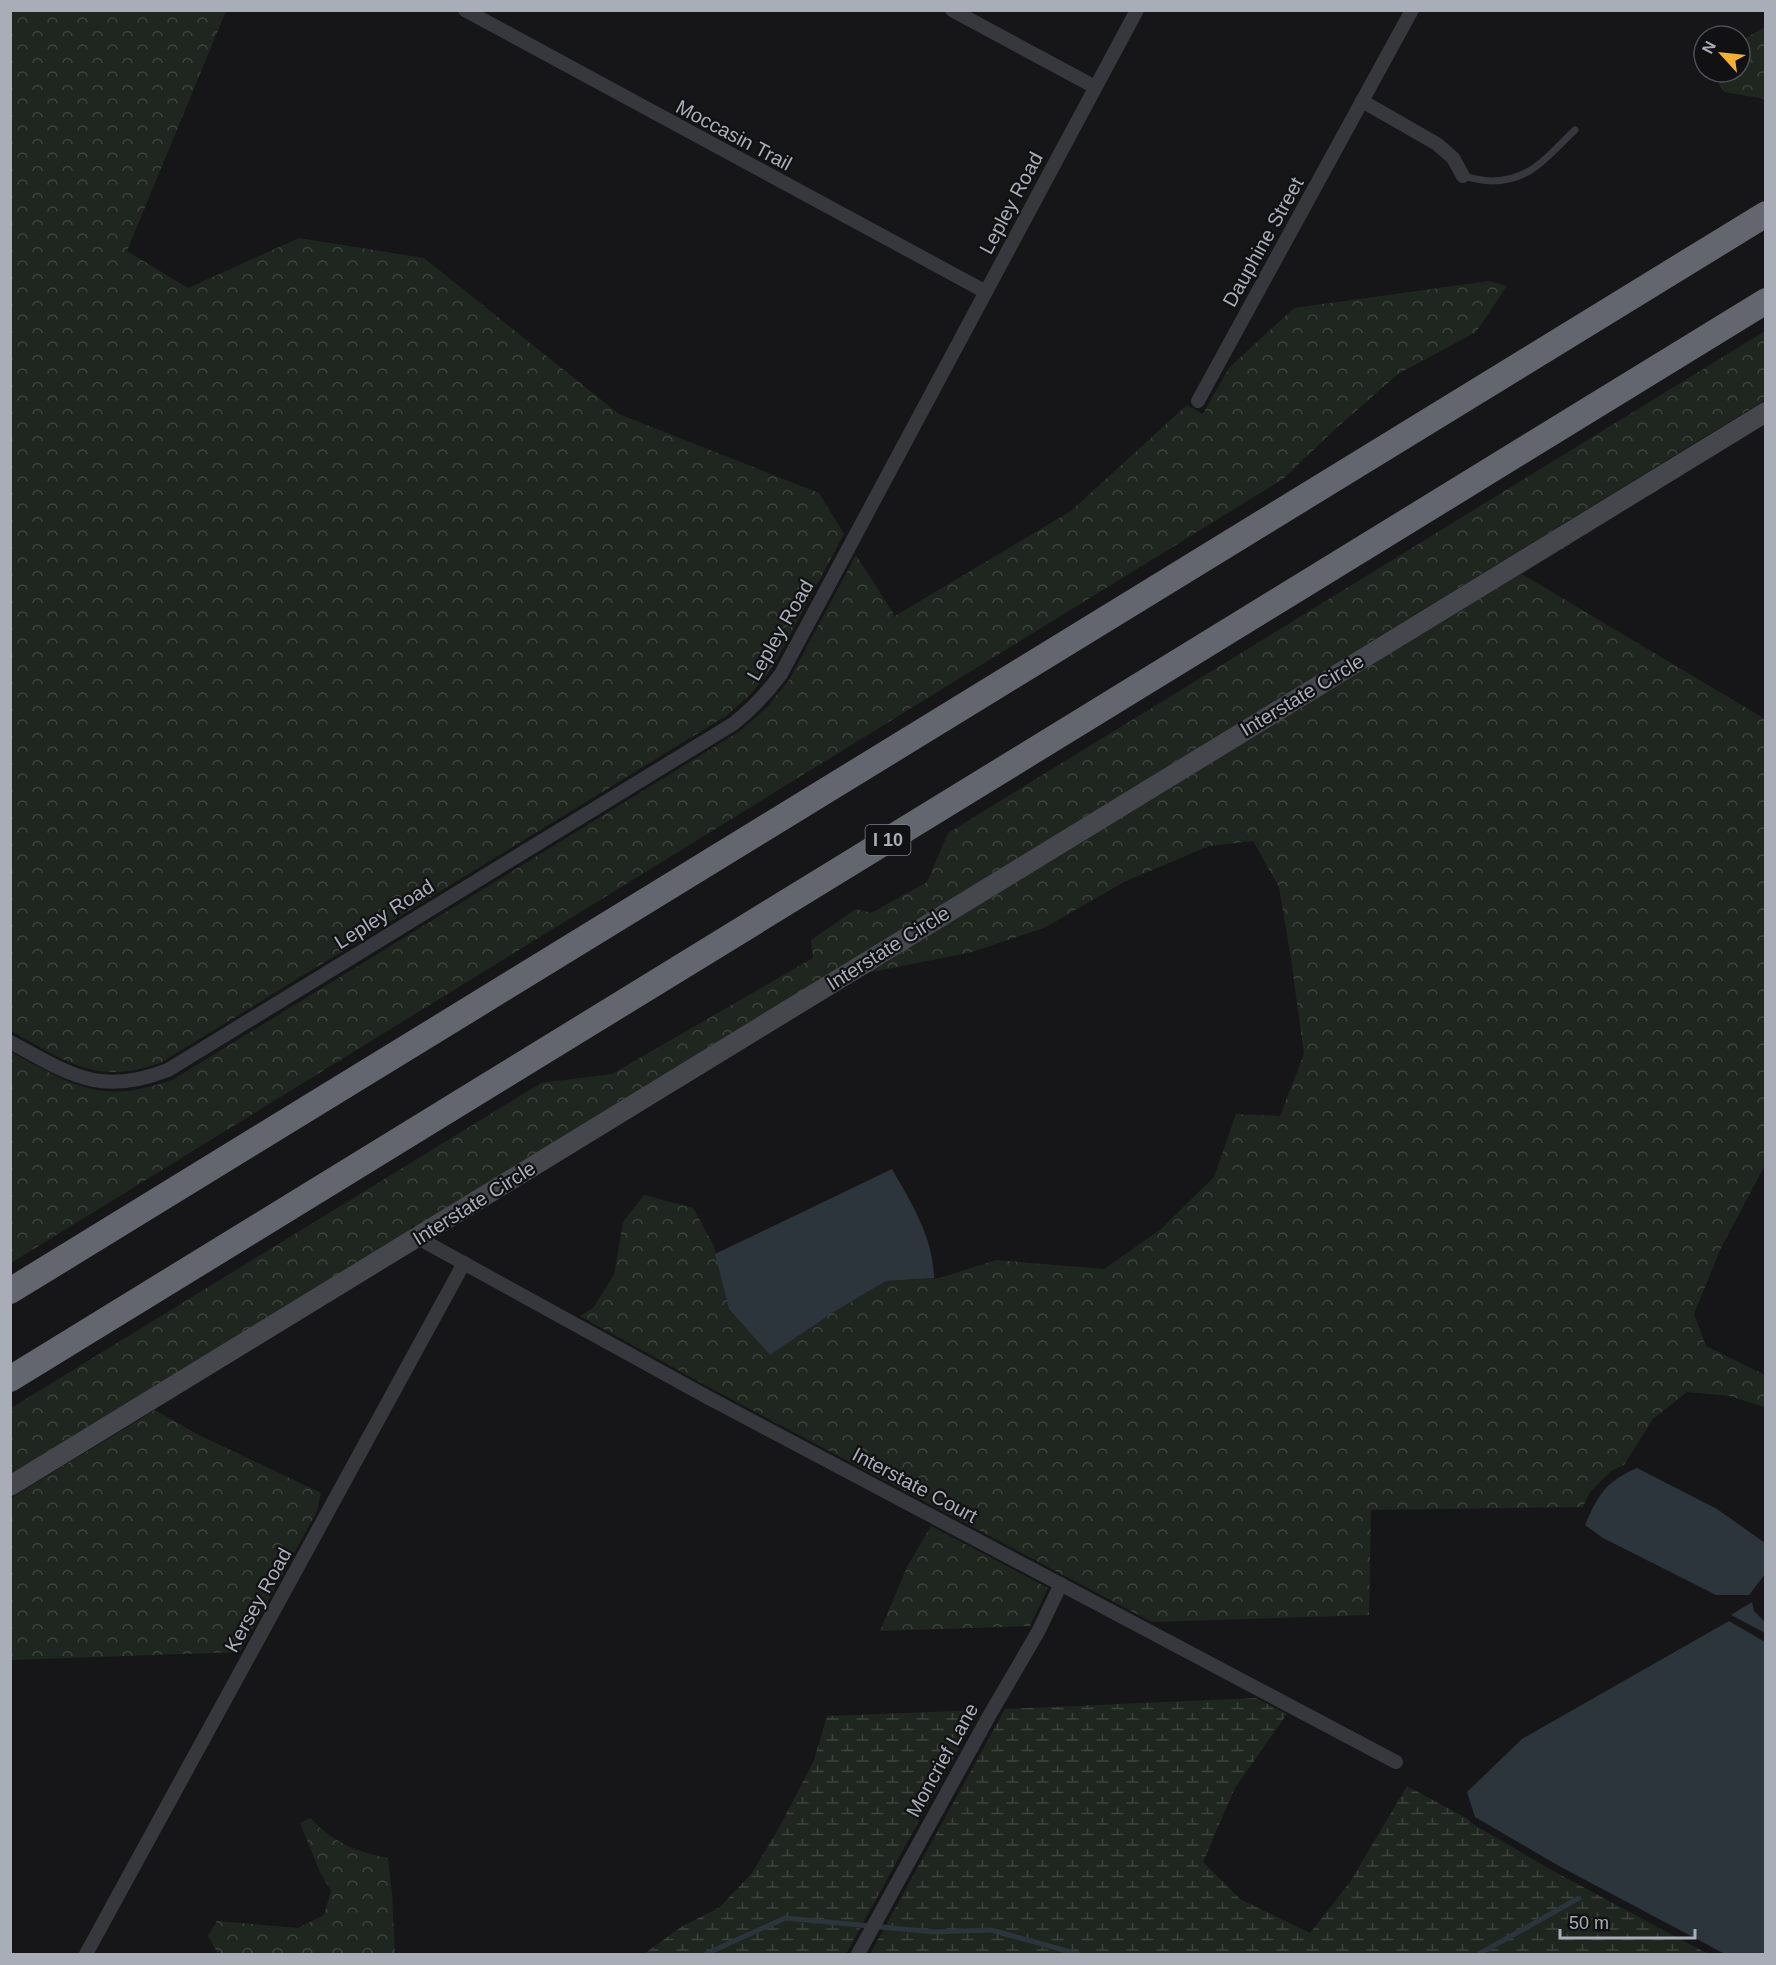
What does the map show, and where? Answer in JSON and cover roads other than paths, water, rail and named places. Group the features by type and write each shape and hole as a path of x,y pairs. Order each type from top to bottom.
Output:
{"highway":[{"path":"10,1291 1766,214"},
{"name":"I 10","path":"10,1379 1766,301"}],"street":[{"name":"Moccasin Trail","path":"465,10 986,292"},
{"path":"952,10 1095,87"},
{"name":"Lepley Road","path":"10,1042 72,1075 95,1081 116,1082 148,1078 168,1070 633,786 747,713 781,674 1137,10"},
{"name":"Dauphine Street","path":"1198,401 1412,10"},
{"path":"1362,101 1437,144 1453,158 1463,176"},
{"name":"Interstate Circle","path":"10,1486 1766,412"},
{"name":"Interstate Court","path":"418,1238 710,1398 1396,1762"},
{"name":"Kersey Road","path":"86,1954 464,1263"},
{"name":"Moncrief Lane","path":"858,1954 1038,1632 1061,1584"}],"lane":[{"path":"1463,176 1491,181 1517,178 1535,170 1575,130"}],"waterway":[{"path":"1479,1954 1579,1898"},
{"path":"706,1954 785,1918 934,1932 991,1930 1078,1954"}]}
